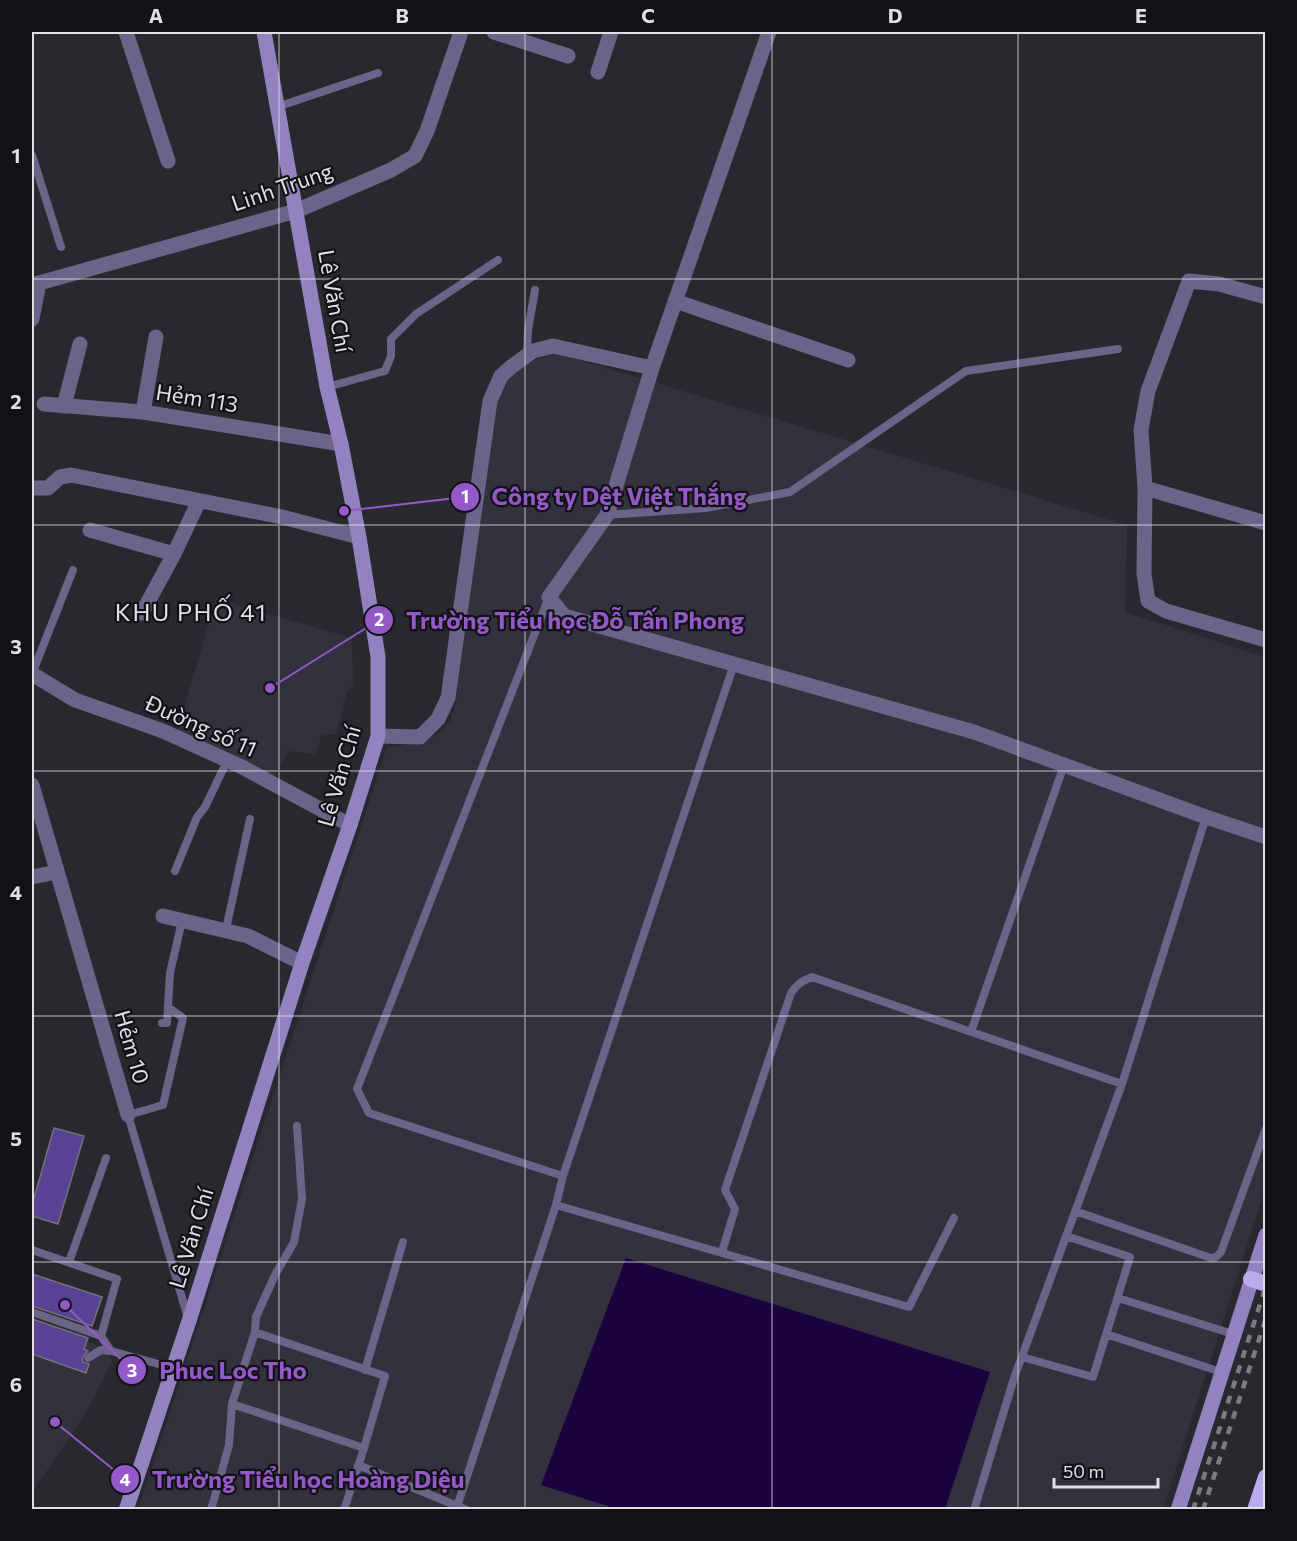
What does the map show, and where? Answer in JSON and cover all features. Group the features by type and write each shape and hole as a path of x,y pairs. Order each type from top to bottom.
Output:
{"highway":[{"path":"1255,1509 1266,1477"}],"main road":[{"name":"Lê Văn Chí","path":"126,1509 189,1321 302,963 378,736 378,657 359,537 327,387 264,32"},
{"path":"1178,1509 1233,1334 1258,1282 1266,1234"}],"street":[{"path":"126,32 168,161"},
{"name":"Linh Trung","path":"35,284 296,210 391,170 415,156 428,131 461,32"},
{"path":"494,32 568,56"},
{"path":"598,72 611,32"},
{"path":"769,32 652,368 608,515 549,597 564,615 974,732 1266,837"},
{"path":"1266,297 1219,284 1190,281 1148,391 1141,430 1145,488 1144,574 1148,601 1166,611 1266,640"},
{"path":"32,320 35,284"},
{"path":"675,301 848,360"},
{"path":"143,412 156,337"},
{"path":"64,406 80,344"},
{"path":"378,736 420,737 438,719 448,698 490,400 501,376 527,354 553,346 652,368"},
{"name":"Hẻm 113","path":"44,404 143,412 341,444"},
{"path":"32,488 48,488 60,477 71,476 282,517 359,537"},
{"path":"1145,488 1266,523"},
{"path":"142,613 199,501"},
{"path":"90,530 174,554"},
{"name":"Đường số 11","path":"32,674 75,700 163,731 227,760 350,825"},
{"name":"Hẻm 10","path":"32,785 128,1115"},
{"path":"32,877 57,872"},
{"path":"163,916 248,936 302,963"}],"lane":[{"path":"277,107 378,73"},
{"path":"32,155 61,246"},
{"path":"327,387 385,371 390,356 391,339 416,314 498,260"},
{"path":"527,354 528,330 535,290"},
{"path":"608,515 706,508 790,492 966,371 1118,349"},
{"path":"32,674 73,570"},
{"path":"549,597 357,1089 369,1113 564,1176"},
{"path":"456,1508 734,664"},
{"path":"175,871 197,817 205,807 227,760"},
{"path":"971,1032 1065,765"},
{"path":"974,1509 1022,1357 1122,1084 1206,817"},
{"path":"226,929 250,819"},
{"path":"162,1023 167,1023 170,973 182,921"},
{"path":"722,1252 735,1209 725,1190 791,993 796,985 812,977 1122,1084"},
{"path":"128,1115 164,1105 183,1018 168,1007"},
{"name":"Hẻm 10","path":"128,1115 189,1321"},
{"path":"212,1509 229,1445 232,1404 255,1332 256,1317 275,1275 294,1242 302,1199 297,1126"},
{"path":"1076,1211 1211,1258 1216,1257 1221,1252 1266,1128"},
{"path":"69,1262 106,1158"},
{"path":"556,1204 909,1307 954,1218"},
{"path":"1022,1357 1093,1377 1130,1257 1066,1236"},
{"path":"365,1370 403,1242"},
{"path":"32,1250 117,1279 101,1336"},
{"path":"1118,1298 1233,1334"},
{"path":"32,1312 101,1336 111,1351"},
{"path":"255,1332 385,1376 344,1509"},
{"path":"1106,1334 1221,1372"},
{"path":"88,1358 101,1350 111,1351 173,1368"},
{"path":"232,1404 364,1448"},
{"path":"358,1465 456,1508 467,1509"}],"shaded area":[{"path":"553,354 567,356 1127,525 1125,612 1265,657 1265,1189 1163,1509 138,1510 387,747 419,743 431,738 451,720 456,701 493,399 505,382 516,372 531,361"},
{"path":"216,599 352,638 353,685 347,691 336,734 322,734 315,754 288,751 273,780 177,732"},
{"path":"626,1258 990,1372 945,1509 617,1509 541,1485"},
{"path":"32,1324 107,1348 112,1361 91,1404 32,1492"}],"building":[{"path":"54,1128 84,1136 58,1224 32,1216 32,1205"},
{"path":"32,1274 102,1297 92,1326 32,1306"},
{"path":"32,1319 88,1338 84,1349 88,1351 82,1358 83,1362 89,1364 86,1373 32,1354"}],"railway":[{"path":"1193,1510 1266,1286"},
{"path":"1203,1510 1266,1318"}],"place":[{"name":"Công ty Dệt Việt Thắng","path":"344,511"},
{"name":"Trường Tiểu học Đỗ Tấn Phong","path":"270,688"},
{"name":"Phuc Loc Tho","path":"65,1305"},
{"name":"Trường Tiểu học Hoàng Diệu","path":"55,1422"}],"district":[{"name":"KHU PHỐ 41","path":"191,613"}]}
